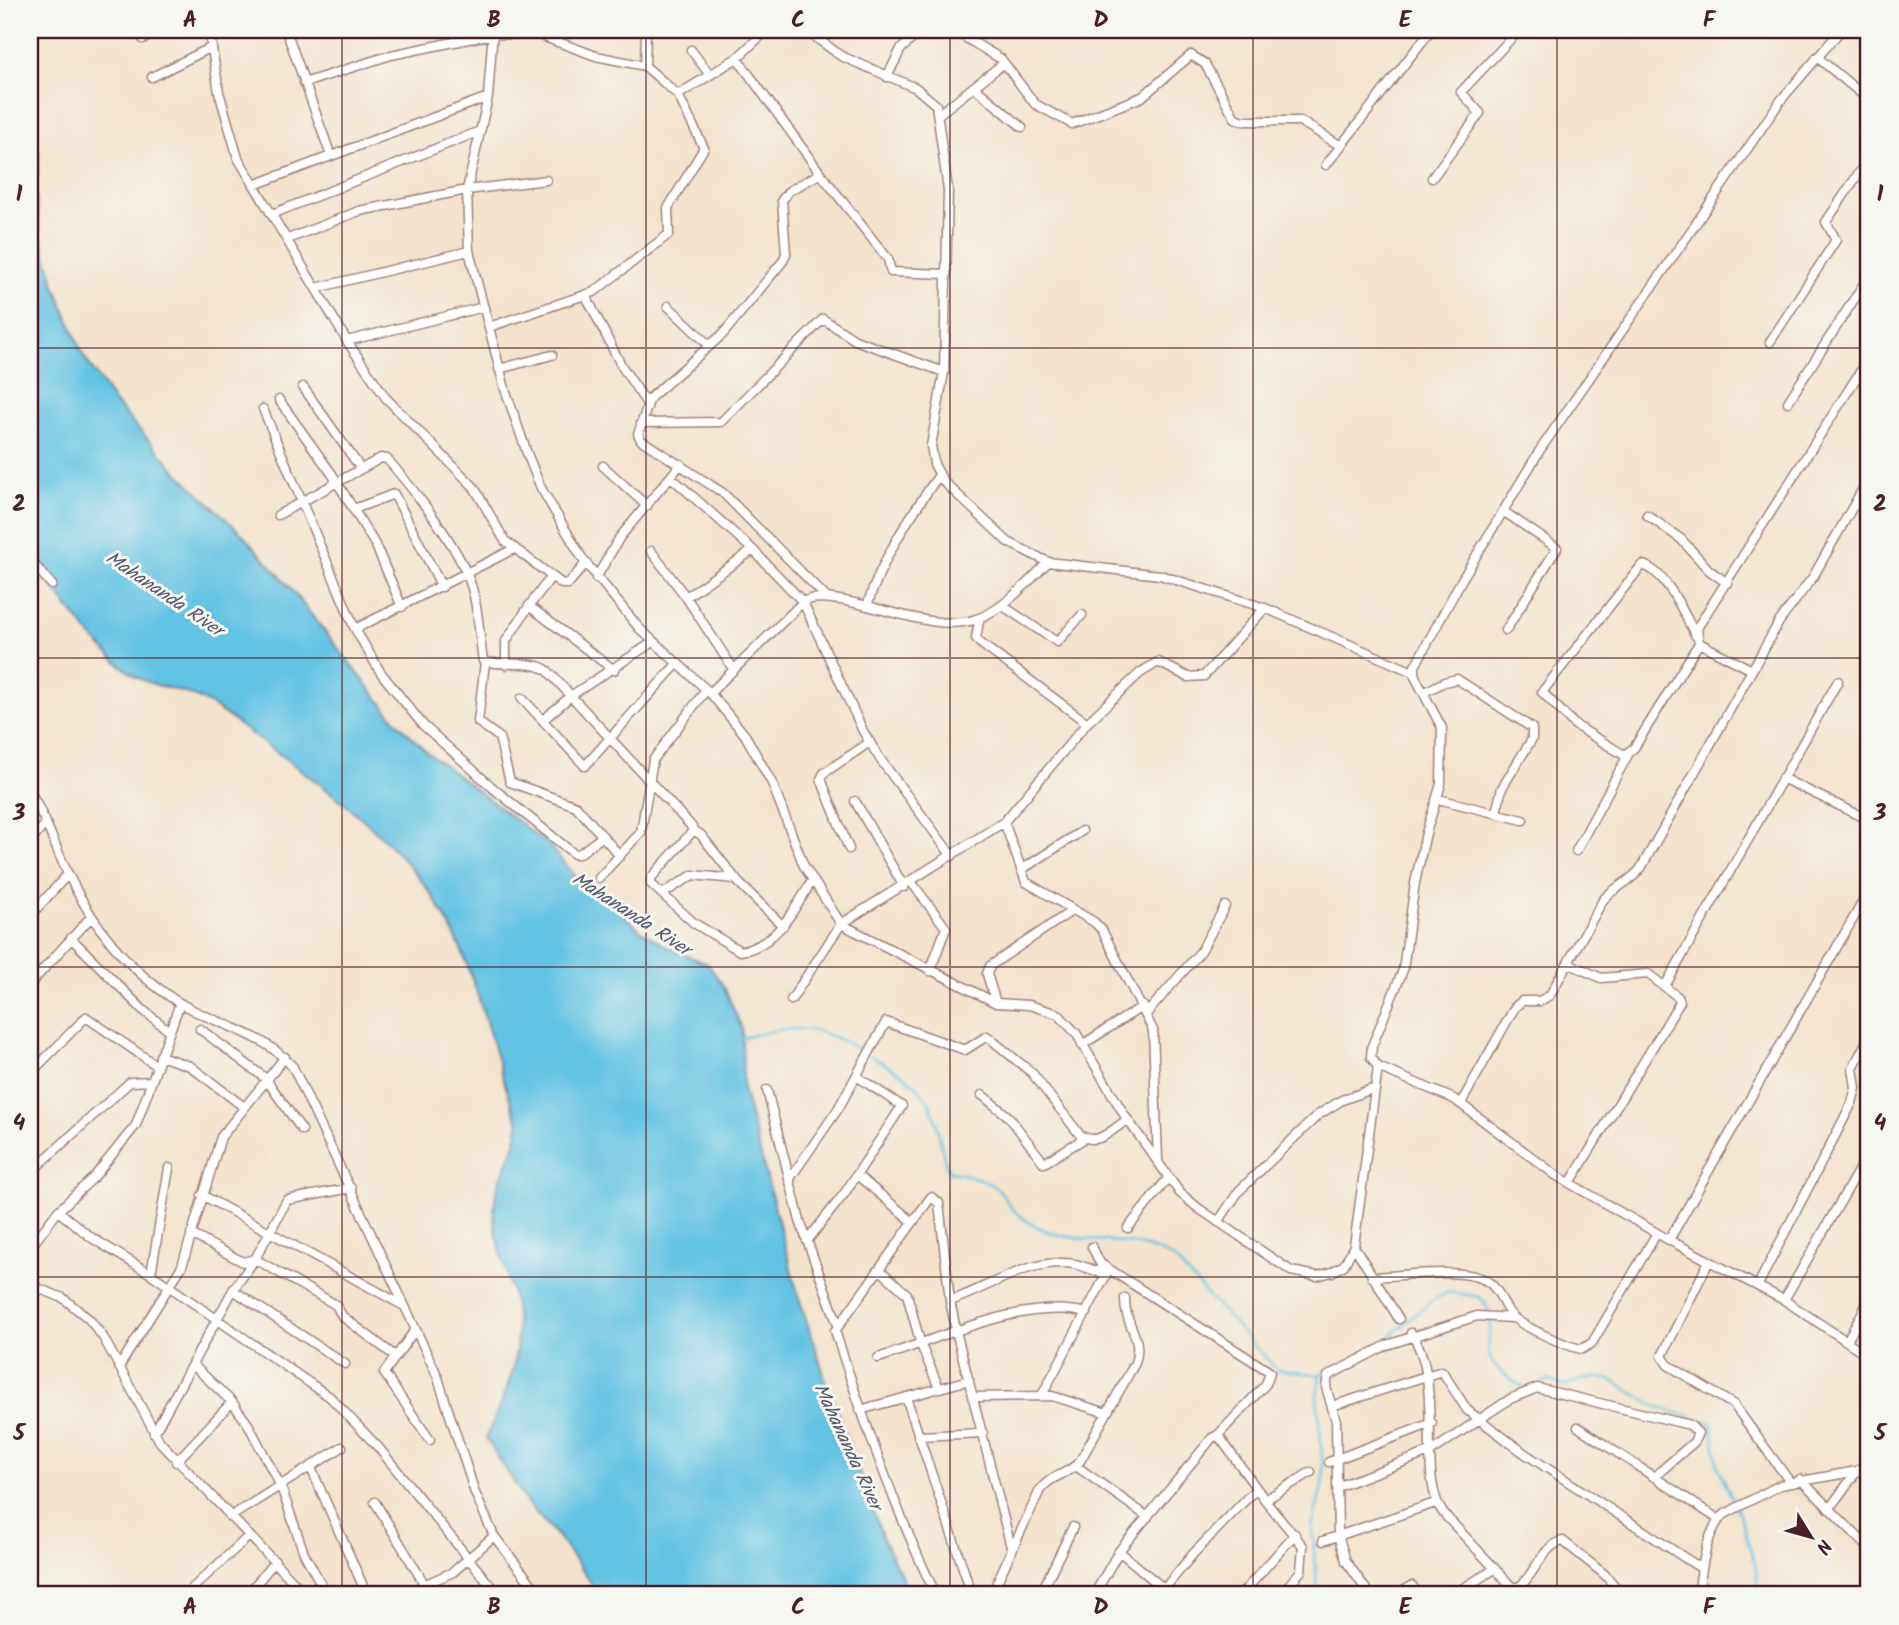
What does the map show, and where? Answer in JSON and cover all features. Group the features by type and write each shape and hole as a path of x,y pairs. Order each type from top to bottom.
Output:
{"street":[{"path":"144,39 164,30"},
{"path":"209,30 219,92 235,151 347,341 386,398 463,472 484,503 499,533 514,549 562,584 568,584 585,563"},
{"path":"286,30 331,156"},
{"path":"645,66 646,30"},
{"path":"678,95 737,58 767,30"},
{"path":"807,30 848,60 929,95 939,114 947,190 946,274 943,372 931,446 939,475 975,514 1008,542 1048,562 1160,575 1265,608 1413,672 1425,692 1438,717 1445,740 1438,799 1426,832 1415,883 1403,970 1372,1046 1371,1057 1378,1067 1461,1103 1532,1159 1570,1183 1669,1240 1784,1300 1869,1356"},
{"path":"887,77 904,45 922,30"},
{"path":"953,30 1004,63 1035,104 1075,125 1142,97 1191,55 1207,66 1235,118 1243,121 1300,121 1341,146"},
{"path":"965,37 972,30"},
{"path":"1326,165 1431,30"},
{"path":"1432,178 1480,113 1461,92 1519,30"},
{"path":"1413,672 1461,581 1540,450 1765,123 1841,30"},
{"path":"304,83 391,55 493,32 539,35 596,56 645,66 678,95 704,148 668,206 669,234 634,264 586,296 489,327"},
{"path":"493,32 488,97 467,190 469,251 499,369 541,488 596,578 653,642 735,720 757,755 812,881 841,924 996,1003 1029,1005 1058,1014 1082,1045 1127,1119 1187,1200 1291,1271 1304,1275 1332,1272 1343,1265 1354,1246 1378,1067"},
{"path":"152,77 212,47"},
{"path":"691,50 710,75"},
{"path":"1817,57 1869,100"},
{"path":"737,58 888,259 891,272 946,274"},
{"path":"939,114 1004,63"},
{"path":"974,87 1022,128"},
{"path":"254,185 488,97"},
{"path":"272,215 480,131"},
{"path":"1770,341 1836,240 1827,220 1869,158"},
{"path":"821,173 784,197 785,258 747,306 710,346 647,404 638,434 641,440 723,493 828,599"},
{"path":"288,239 359,211 467,190 546,180"},
{"path":"316,288 469,251"},
{"path":"1788,402 1869,276"},
{"path":"586,296 621,365 647,404"},
{"path":"668,306 710,346"},
{"path":"347,341 484,307"},
{"path":"641,423 721,422 822,319 855,340 943,372"},
{"path":"499,369 552,355"},
{"path":"1576,852 1629,753 1698,640 1698,628 1869,358"},
{"path":"303,387 361,469"},
{"path":"279,400 336,481 376,546 402,607"},
{"path":"263,409 355,629 382,673 423,725 502,796 574,854 579,854 603,836"},
{"path":"278,515 336,481 383,457 387,459 425,505 467,573 485,662 478,722 499,737 510,782 576,806 620,856"},
{"path":"596,578 620,537 681,464"},
{"path":"603,466 647,506"},
{"path":"867,606 876,579 909,517 939,475"},
{"path":"671,477 753,550 803,602 843,693 870,743 952,856"},
{"path":"1461,1103 1516,1007 1528,1000 1545,1000 1603,900 1615,888 1628,883 1641,867 1779,622 1813,577 1869,478"},
{"path":"354,509 394,494 442,587"},
{"path":"1503,511 1557,550 1506,630"},
{"path":"1647,515 1681,539 1709,570 1727,583"},
{"path":"355,629 514,549"},
{"path":"686,597 753,550"},
{"path":"651,551 686,597 734,670"},
{"path":"30,560 52,585"},
{"path":"599,878 641,832 654,756 708,692 803,602 817,598 828,599 926,621 979,621 1003,606 1048,562"},
{"path":"1629,753 1624,755 1617,752 1584,731 1542,691 1642,565 1650,568 1671,590 1698,640 1752,670"},
{"path":"506,665 506,641 551,577"},
{"path":"529,606 614,670"},
{"path":"1003,606 1057,642 1082,615"},
{"path":"790,1000 841,924 908,885 1004,822 1087,723 1155,663 1188,677 1204,676 1265,608"},
{"path":"979,621 976,638 980,643 1087,723"},
{"path":"543,720 572,695 653,642"},
{"path":"485,662 544,668 649,779 692,830 701,835 735,879 783,926"},
{"path":"522,698 583,766 610,740 676,665"},
{"path":"1425,692 1444,682 1457,679 1532,728 1532,739 1502,788 1496,813"},
{"path":"1665,986 1838,681"},
{"path":"849,849 821,779 824,773 870,743"},
{"path":"1782,778 1869,820"},
{"path":"30,792 91,916 125,958 180,1003 243,1029 285,1057 300,1077 436,1375 475,1493 494,1536 540,1595"},
{"path":"1438,799 1523,820"},
{"path":"855,801 908,885 946,928 930,971"},
{"path":"1004,822 1021,870 1031,887 1094,922 1108,938 1145,1009 1155,1040 1158,1160"},
{"path":"30,842 46,823"},
{"path":"692,830 650,879 662,894 694,923 740,951 751,949 783,926 812,881"},
{"path":"1021,870 1082,831"},
{"path":"30,916 68,874"},
{"path":"662,894 693,875 735,879"},
{"path":"1669,1240 1869,891"},
{"path":"1082,1045 1145,1009 1201,951 1225,906"},
{"path":"996,1003 987,974 990,966 1073,910"},
{"path":"30,984 91,916"},
{"path":"71,938 143,1010 168,1030"},
{"path":"1568,962 1601,978 1642,972 1678,997 1678,1009 1570,1183"},
{"path":"30,1248 58,1211 94,1177 136,1125 168,1030 180,1003"},
{"path":"31,1070 86,1017 157,1066"},
{"path":"789,1180 838,1109 886,1022 965,1051 987,1036 1029,1071 1086,1138 1095,1141 1127,1119"},
{"path":"200,1029 265,1077 302,1130"},
{"path":"1758,1285 1856,1095 1853,1068 1869,1037"},
{"path":"160,1056 193,1068 244,1107"},
{"path":"119,1367 182,1266 221,1137 265,1077 285,1057"},
{"path":"807,1241 857,1175 902,1105 856,1076"},
{"path":"30,1172 130,1082 152,1081"},
{"path":"1218,1222 1240,1191 1318,1115 1342,1100 1375,1088"},
{"path":"766,1090 807,1241 838,1325"},
{"path":"982,1095 998,1112 1009,1116 1044,1163 1086,1138"},
{"path":"1784,1300 1869,1152"},
{"path":"151,1274 169,1168"},
{"path":"857,1175 913,1222"},
{"path":"1128,1228 1169,1177"},
{"path":"154,1433 233,1290 292,1197 351,1188"},
{"path":"202,1195 404,1306"},
{"path":"936,1595 909,1538 860,1410 835,1331 930,1198 939,1203 950,1301 1012,1551"},
{"path":"58,1211 92,1238 151,1274 330,1397 354,1419 498,1595"},
{"path":"1370,1595 1346,1561 1338,1535 1332,1406 1326,1387 1332,1372 1412,1335 1484,1315 1513,1318 1577,1348 1587,1347 1657,1233"},
{"path":"191,1234 243,1262 255,1259 336,1305 342,1316 395,1356"},
{"path":"1354,1246 1399,1320"},
{"path":"1092,1247 1106,1275"},
{"path":"1709,1261 1662,1356 1668,1365 1734,1405 1790,1482"},
{"path":"950,1301 984,1289 999,1278 1052,1263 1074,1264 1106,1275"},
{"path":"1094,1595 1119,1551 1212,1438 1218,1435 1266,1384 1270,1372 1101,1264"},
{"path":"880,1270 907,1294 921,1345 939,1388"},
{"path":"1042,1395 1106,1275"},
{"path":"1372,1277 1459,1275 1482,1278 1499,1293 1513,1318"},
{"path":"30,1285 64,1298 75,1306 103,1337 154,1433 176,1462 306,1595"},
{"path":"233,1290 345,1364"},
{"path":"991,1595 1045,1483 1076,1466 1138,1353 1138,1339 1125,1316 1125,1298"},
{"path":"1847,1341 1869,1300"},
{"path":"878,1358 1012,1315 1063,1307 1087,1313"},
{"path":"415,1330 384,1373 430,1440"},
{"path":"1412,1335 1425,1376 1432,1423 1435,1503 1493,1570 1512,1587 1519,1587 1527,1581"},
{"path":"193,1365 232,1402 248,1423 281,1487 304,1553 327,1595"},
{"path":"1332,1406 1442,1371 1447,1375 1461,1404 1479,1419 1524,1453 1702,1569"},
{"path":"860,1410 969,1380"},
{"path":"1337,1487 1432,1451 1523,1392 1537,1388 1690,1425 1698,1433 1695,1442 1654,1477"},
{"path":"974,1397 1042,1395 1107,1413"},
{"path":"906,1397 972,1595"},
{"path":"176,1462 232,1402"},
{"path":"1333,1460 1432,1423"},
{"path":"1578,1427 1654,1477 1722,1516"},
{"path":"918,1436 983,1433"},
{"path":"1218,1435 1256,1489 1305,1546 1301,1571 1280,1595"},
{"path":"230,1517 342,1447"},
{"path":"1829,1510 1857,1471 1869,1463"},
{"path":"1076,1466 1147,1517"},
{"path":"311,1468 367,1595"},
{"path":"1698,1595 1702,1569 1722,1516 1748,1500 1790,1482 1857,1471"},
{"path":"1265,1500 1311,1472"},
{"path":"1800,1479 1869,1548"},
{"path":"1119,1551 1161,1592 1256,1489"},
{"path":"375,1502 431,1595"},
{"path":"1323,1541 1435,1503"},
{"path":"1040,1595 1073,1527"},
{"path":"1241,1595 1295,1534"},
{"path":"185,1595 249,1536"},
{"path":"401,1595 453,1572 494,1536"},
{"path":"1521,1595 1547,1550 1555,1542 1563,1541 1604,1574 1623,1595"},
{"path":"247,1595 275,1561"},
{"path":"1452,1595 1493,1570"},
{"path":"1396,1595 1412,1586 1420,1595"}],"water":[{"name":"Mahananda River","path":"30,99 39,155 36,195 40,235 56,288 83,355 115,403 181,476 240,532 282,578 396,721 427,752 546,843 580,881 612,902 640,930 673,950 708,964 724,987 742,1029 743,1089 798,1295 884,1541 911,1595 600,1595 558,1537 527,1503 486,1438 509,1383 516,1349 516,1311 498,1240 494,1211 497,1188 514,1146 519,1124 478,996 454,934 438,904 417,875 363,819 216,708 189,694 142,680 123,667 84,628 30,552"}],"waterway":[{"path":"742,1038 777,1030 805,1029 832,1036 865,1053"},
{"path":"871,1056 903,1075 923,1093 935,1117 949,1171 994,1186 1017,1213 1046,1231 1068,1237 1143,1246 1174,1259 1277,1370 1320,1375 1334,1368"},
{"path":"1378,1346 1433,1300 1449,1292 1480,1297 1490,1318 1488,1344 1491,1360 1501,1372 1526,1389"},
{"path":"1318,1595 1312,1526 1324,1479 1317,1397 1320,1375"},
{"path":"1535,1386 1547,1380 1563,1386 1580,1380 1603,1378 1661,1408 1712,1424 1718,1467 1740,1516 1756,1568 1758,1595"}]}
